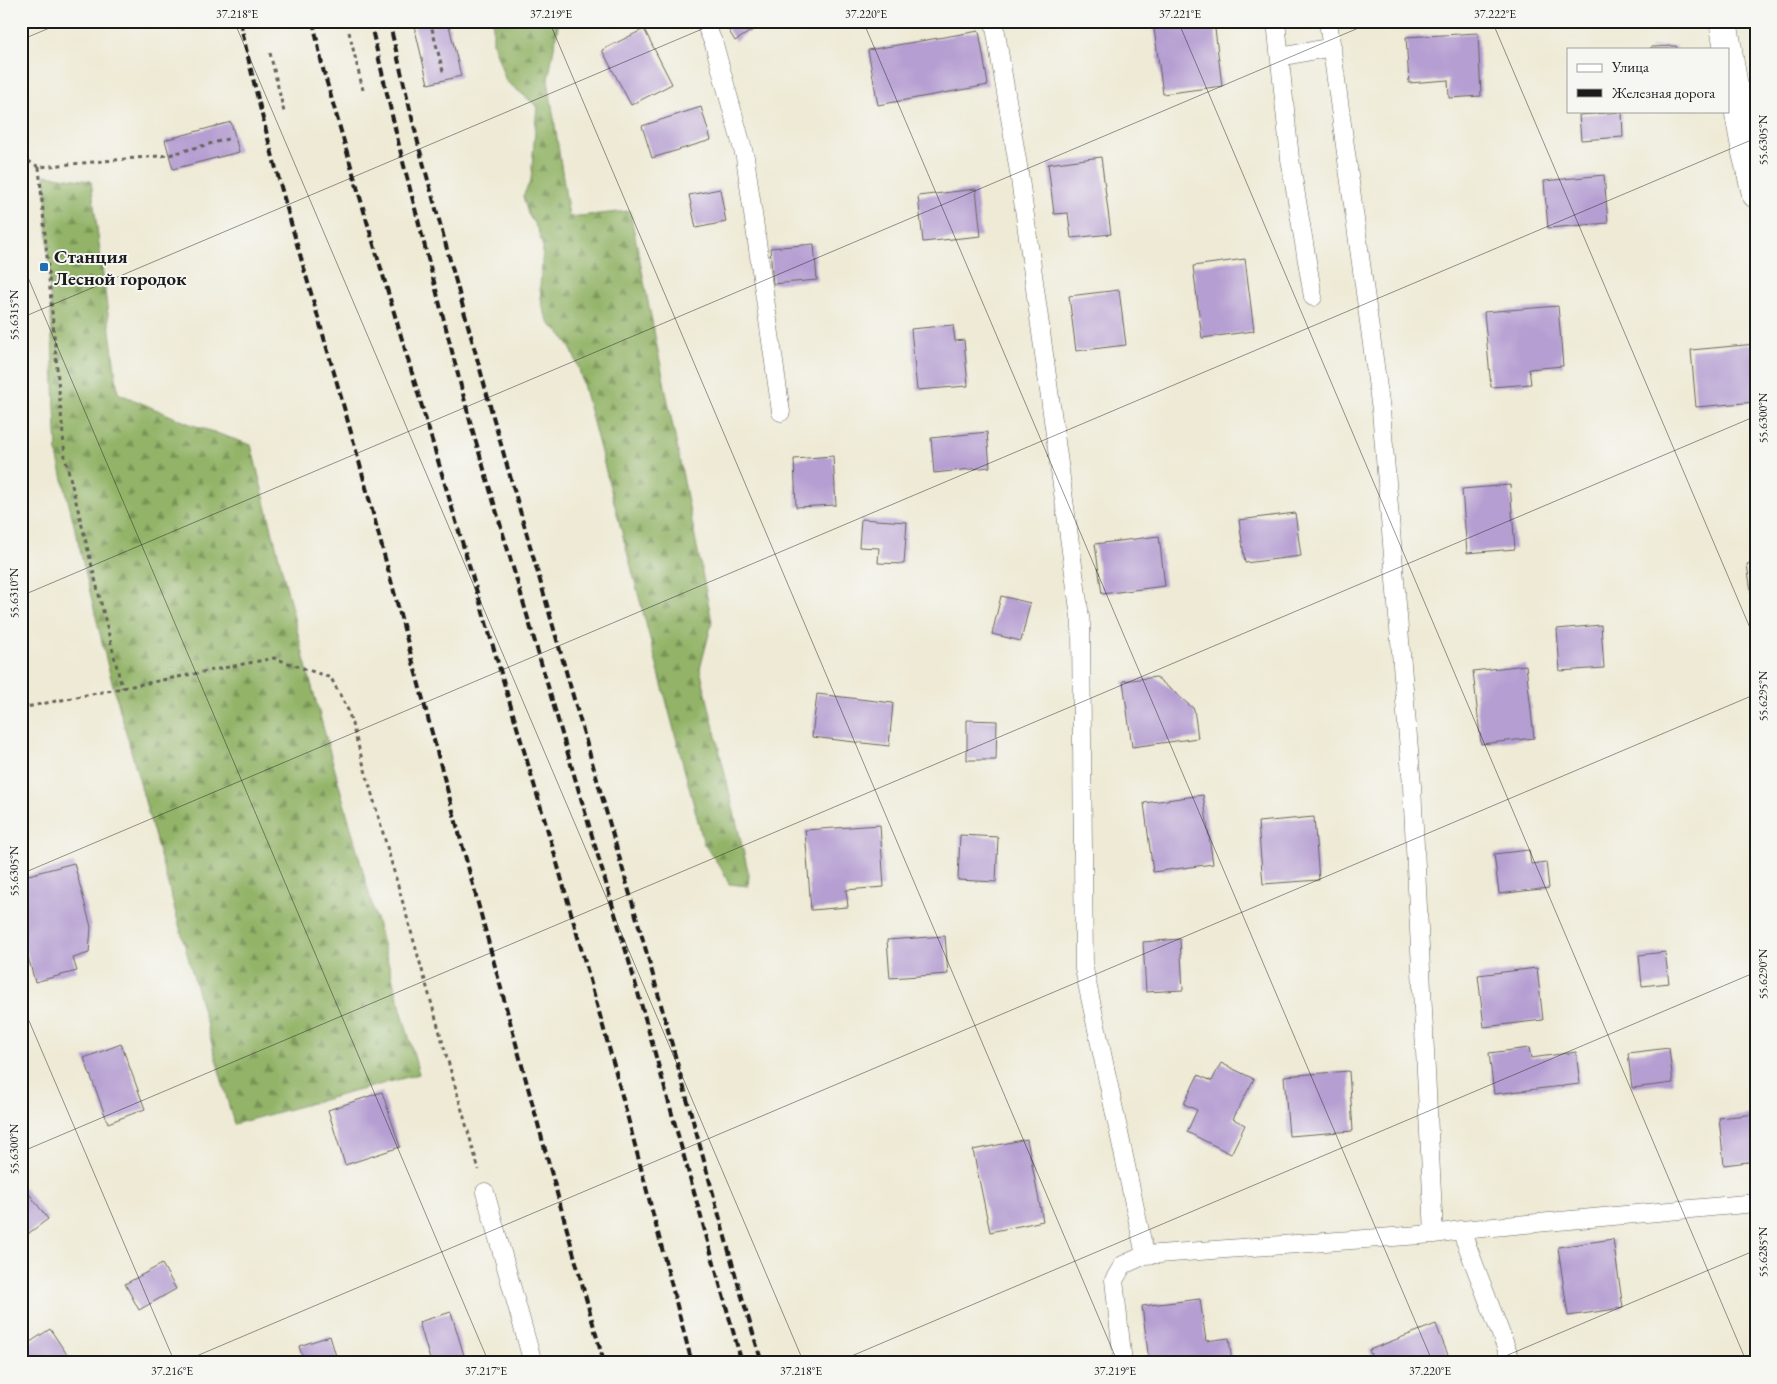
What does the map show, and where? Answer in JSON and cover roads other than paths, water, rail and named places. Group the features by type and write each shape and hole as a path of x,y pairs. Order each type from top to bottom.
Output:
{"street":[{"path":"1723,21 1728,48"},
{"path":"1730,61 1746,153 1756,194"}],"lane":[{"path":"704,21 714,44 745,157 781,412"},
{"path":"994,21 1019,172 1081,624 1084,969 1145,1256"},
{"path":"1276,21 1290,159 1313,297"},
{"path":"1328,21 1381,410 1412,786 1434,1234"},
{"path":"1280,57 1332,48"},
{"path":"485,1192 533,1363"},
{"path":"1122,1363 1114,1280 1123,1265 1145,1256 1434,1234 1756,1203"},
{"path":"1461,1230 1512,1363"}],"railway":[{"path":"240,21 283,194 364,480 604,1363"},
{"path":"313,21 323,69 366,218 552,845 615,1069 692,1363"},
{"path":"370,21 402,158 471,425 631,968 742,1363"},
{"path":"389,21 420,151 494,420 762,1363"}],"place":[{"name":"Станция Лесной городок","path":"44,267"}]}
